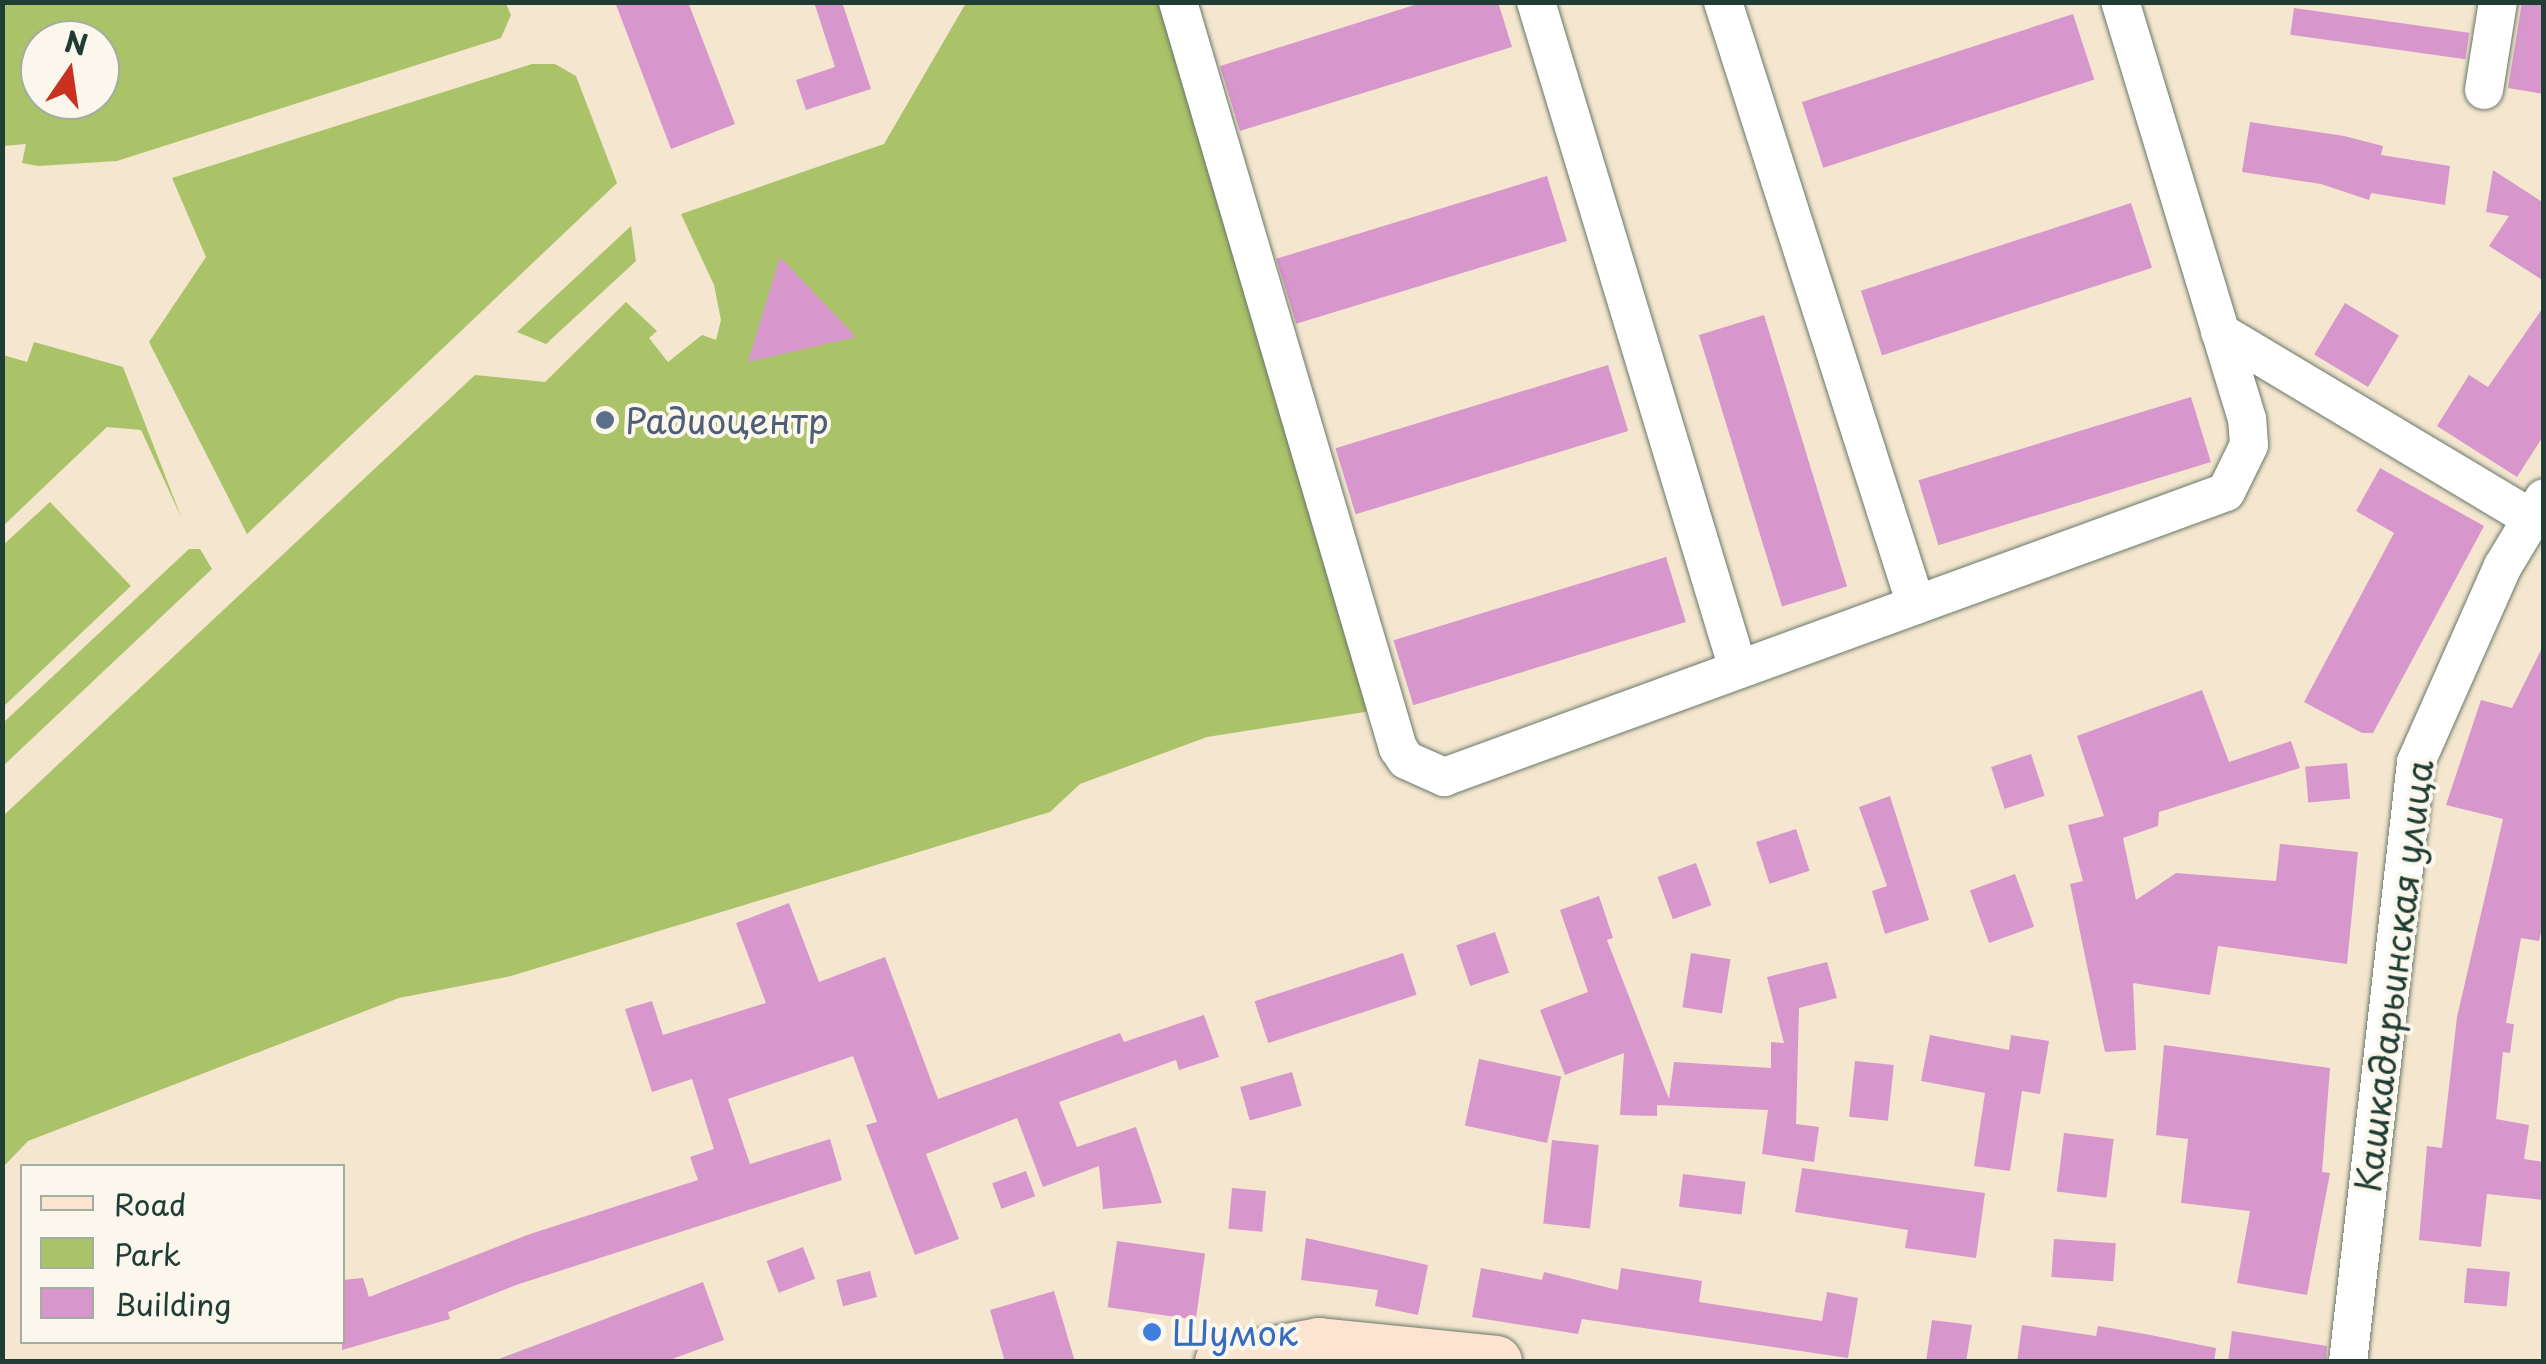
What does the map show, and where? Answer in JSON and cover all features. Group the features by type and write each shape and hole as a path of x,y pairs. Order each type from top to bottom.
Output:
{"street":[{"path":"1178,2 1406,760 1444,777 2226,492 2249,446 2220,332 2120,2"},
{"path":"1536,2 1738,670"},
{"path":"1723,2 1916,605"},
{"path":"2484,90 2498,2"},
{"path":"2220,332 2537,508"},
{"name":"Кашкадарьинская улица","path":"2348,1362 2416,762 2463,650 2537,508"},
{"path":"1221,1362 1295,1344 1366,1355 1496,1362"}],"green space":[{"path":"505,2 511,15 501,38 117,161 38,166 22,163 26,144 3,146 3,3"},
{"path":"966,3 1160,3 1371,711 1207,737 1080,784 1050,812 511,976 399,998 28,1141 3,1167 3,816 475,375 545,382 626,302 657,331 649,338 668,362 702,335 716,340 721,320 714,285 681,214 884,144"},
{"path":"532,64 555,64 576,76 617,183 247,534 149,342 206,257 172,178"},
{"path":"631,226 636,261 546,344 517,332"},
{"path":"34,342 123,367 182,519 141,430 107,427 3,526 3,355 27,362"},
{"path":"50,502 131,586 3,707 3,545"},
{"path":"189,549 200,549 212,569 3,766 3,723"}],"building":[{"path":"615,2 688,2 735,124 671,149"},
{"path":"814,2 842,2 871,89 806,110 796,80 835,67"},
{"path":"1424,2 1498,2 1512,47 1240,131 1220,66"},
{"path":"2522,2 2544,2 2544,94 2508,88"},
{"path":"2294,8 2469,33 2466,59 2290,35"},
{"path":"2073,14 2094,80 1823,168 1802,102"},
{"path":"2250,122 2344,136 2383,146 2381,155 2450,166 2445,205 2371,193 2369,200 2321,184 2242,172"},
{"path":"2493,170 2544,203 2544,281 2489,246 2509,216 2486,212"},
{"path":"1547,176 1567,241 1296,324 1276,259"},
{"path":"2131,203 2152,268 1882,355 1861,291"},
{"path":"780,257 856,337 748,362"},
{"path":"2345,303 2399,335 2368,387 2314,354"},
{"path":"2544,306 2544,435 2517,477 2437,426 2469,375 2488,387"},
{"path":"1764,315 1847,587 1782,606 1699,335"},
{"path":"1608,365 1628,431 1356,514 1335,448"},
{"path":"2191,397 2211,462 1938,545 1918,480"},
{"path":"2380,468 2484,526 2373,733 2362,733 2304,702 2394,533 2356,511"},
{"path":"1666,557 1686,622 1413,705 1393,640"},
{"path":"2544,644 2544,919 2539,941 2521,938 2506,1023 2514,1024 2510,1053 2503,1052 2496,1119 2529,1125 2524,1159 2544,1162 2544,1200 2487,1194 2481,1247 2419,1240 2427,1146 2442,1148 2457,1017 2503,819 2446,805 2481,700 2512,708"},
{"path":"2202,690 2229,762 2291,741 2300,768 2159,812 2158,826 2123,838 2136,900 2176,873 2276,881 2280,844 2358,852 2347,964 2218,946 2210,995 2133,983 2136,1050 2105,1052 2070,884 2083,881 2068,825 2104,816 2077,736"},
{"path":"2031,754 2045,796 2005,809 1991,767"},
{"path":"2347,763 2350,799 2308,803 2305,767"},
{"path":"1890,796 1929,920 1885,934 1872,891 1887,886 1859,807"},
{"path":"1796,829 1810,871 1770,884 1756,842"},
{"path":"1696,863 1711,905 1673,919 1657,877"},
{"path":"2015,874 2034,927 1989,943 1970,890"},
{"path":"1599,896 1613,938 1607,940 1669,1099 1674,1062 1771,1068 1771,1042 1784,1043 1767,977 1827,962 1837,998 1799,1008 1796,1124 1819,1127 1814,1162 1762,1154 1768,1110 1657,1105 1657,1116 1620,1115 1624,1053 1565,1075 1540,1010 1588,992 1560,910"},
{"path":"789,903 819,982 885,957 938,1099 1120,1033 1124,1042 1204,1015 1219,1057 1179,1070 1176,1060 1059,1102 1077,1147 1136,1127 1162,1203 1103,1209 1099,1166 1043,1187 1017,1118 926,1154 959,1239 915,1255 866,1125 877,1122 853,1056 728,1099 750,1164 830,1139 842,1180 516,1285 448,1312 450,1319 342,1350 345,1280 363,1278 369,1297 527,1235 698,1180 690,1157 714,1149 692,1079 652,1092 625,1009 652,1001 663,1035 766,1003 736,923"},
{"path":"1495,932 1509,973 1470,986 1456,945"},
{"path":"1403,953 1417,995 1268,1043 1255,1001"},
{"path":"1691,953 1731,959 1722,1014 1682,1007"},
{"path":"1930,1035 2009,1050 2011,1035 2049,1041 2040,1094 2022,1091 2010,1171 1974,1166 1985,1093 1921,1081"},
{"path":"2164,1045 2330,1068 2322,1172 2330,1173 2307,1295 2237,1283 2250,1211 2181,1203 2188,1139 2156,1135"},
{"path":"1479,1059 1561,1076 1547,1143 1465,1126"},
{"path":"1855,1061 1894,1065 1888,1121 1849,1117"},
{"path":"1292,1072 1302,1106 1250,1121 1240,1087"},
{"path":"2064,1133 2114,1139 2106,1198 2057,1192"},
{"path":"1552,1140 1599,1145 1590,1228 1543,1224"},
{"path":"1802,1168 1985,1193 1976,1258 1905,1248 1908,1230 1795,1212"},
{"path":"1026,1171 1035,1196 1001,1209 992,1183"},
{"path":"1683,1174 1746,1182 1742,1214 1679,1207"},
{"path":"1232,1188 1266,1191 1262,1232 1228,1229"},
{"path":"1306,1238 1428,1265 1418,1315 1375,1306 1378,1290 1301,1280"},
{"path":"2054,1239 2116,1243 2113,1281 2051,1277"},
{"path":"1117,1241 1205,1253 1196,1320 1108,1307"},
{"path":"803,1247 815,1279 779,1293 767,1261"},
{"path":"1481,1268 1542,1280 1544,1272 1618,1290 1621,1268 1702,1281 1699,1302 1822,1321 1827,1292 1858,1298 1848,1358 1582,1319 1578,1334 1472,1317"},
{"path":"2467,1268 2510,1272 2507,1307 2464,1303"},
{"path":"870,1271 877,1297 843,1306 836,1280"},
{"path":"703,1282 724,1340 664,1362 491,1362"},
{"path":"1054,1291 1075,1362 1005,1362 990,1310"},
{"path":"1932,1320 1972,1325 1966,1362 1926,1362"},
{"path":"2022,1325 2096,1336 2098,1326 2145,1334 2216,1348 2214,1362 2017,1362"},
{"path":"2232,1331 2327,1346 2326,1362 2228,1362"}],"place":[{"name":"Радиоцентр","path":"605,420"},
{"name":"Шумок","path":"1152,1332"}]}
